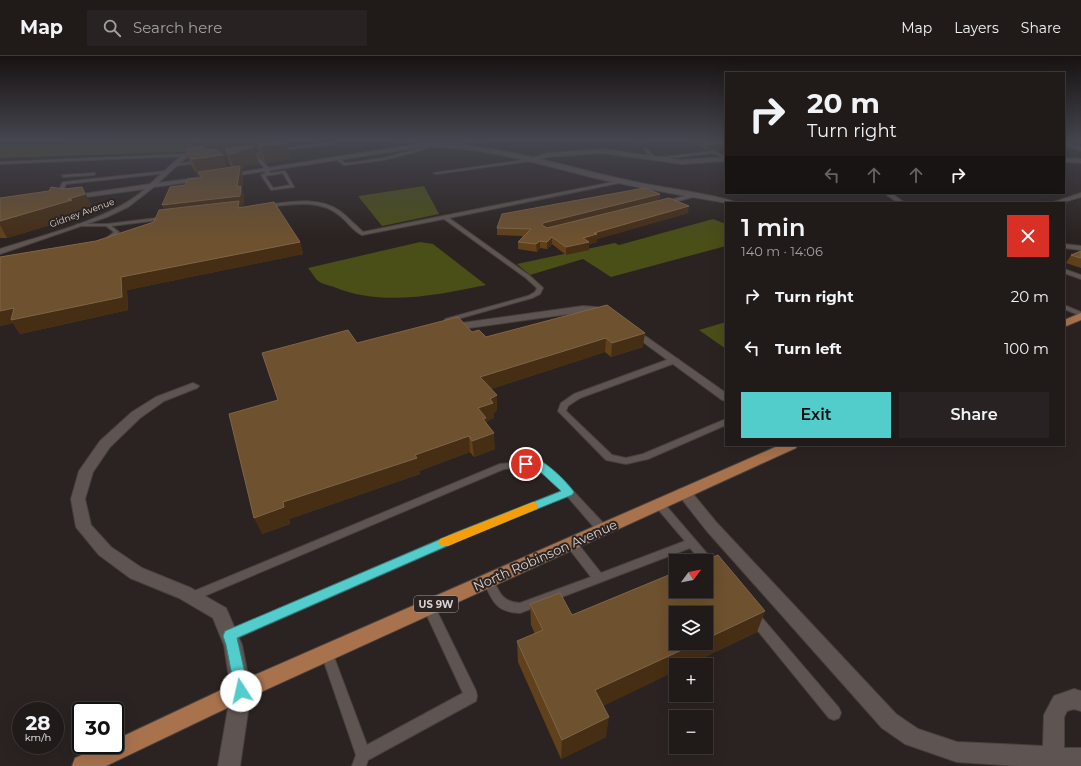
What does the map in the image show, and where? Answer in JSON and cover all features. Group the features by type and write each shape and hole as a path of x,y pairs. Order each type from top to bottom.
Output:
{"highway":[{"path":"1065,323 1081,315"},
{"name":"North Robinson Avenue","path":"83,766 241,691 787,446"}],"street":[{"name":"Gidney Avenue","path":"0,252 78,225 126,206 167,172"},
{"path":"218,176 255,172"},
{"path":"584,172 729,202"},
{"path":"51,200 211,178"},
{"path":"888,194 900,202"},
{"path":"651,206 695,195"},
{"path":"1057,202 1081,195"},
{"path":"1065,246 1081,248"},
{"path":"450,324 583,309 596,310 618,320 725,397"},
{"path":"193,386 160,399 136,415 105,444 86,471 78,499 84,527 105,551 136,573 191,597 220,613 233,645 241,691 229,766"},
{"path":"684,493 711,526 889,722 912,737 957,752 1081,759"},
{"path":"1053,757 1055,731 1054,715 1061,703 1074,699 1081,701"}],"lane":[{"path":"64,176 123,172"},
{"path":"58,199 64,183 146,172"},
{"path":"266,172 264,175 272,189 293,186 284,172"},
{"path":"436,173 442,172"},
{"path":"263,207 302,202 318,203 336,210 362,234 623,181"},
{"path":"78,225 107,225 171,217"},
{"path":"446,218 532,280 540,288 538,293 530,297 450,324"},
{"path":"100,244 117,232 107,225"},
{"path":"1065,271 1081,277"},
{"path":"1065,307 1081,315"},
{"path":"675,360 576,396 564,405 562,411 609,458 626,462 645,457 725,422"},
{"path":"191,597 503,466 538,463 559,481 602,529"},
{"path":"229,636 459,536 568,492"},
{"path":"659,504 717,574"},
{"path":"571,543 599,579"},
{"path":"488,580 500,603 510,608 520,608 692,543"},
{"path":"743,604 834,713"},
{"path":"327,653 361,760 471,696 429,607"}],"green space":[{"path":"424,186 439,214 382,226 358,196"},
{"path":"713,219 725,224 725,246 611,277 583,259 530,275 517,264 615,243 619,245"},
{"path":"420,242 433,244 486,285 410,297 371,297 352,293 321,282 316,279 308,268"},
{"path":"725,322 725,348 699,330"}],"building":[{"path":"198,172 239,172 237,187 241,186 240,196 162,205 170,187 185,185 188,179 202,178"},
{"path":"51,187 64,189 82,187 85,194 68,199 72,200 0,221 0,198 49,191"},
{"path":"644,188 660,194 543,223 542,225 547,228 669,198 689,206 594,233 597,234 583,238 589,242 566,247 552,237 547,242 540,241 536,244 518,242 531,229 497,228 502,214"},
{"path":"239,201 238,208 274,202 300,242 121,277 122,297 11,320 14,308 0,311 0,257 96,241 154,222 159,210"},
{"path":"1081,251 1081,258 1071,255"},
{"path":"607,305 645,333 612,343 606,338 480,377 497,395 490,399 493,403 478,408 486,418 483,419 494,433 472,441 469,436 415,455 417,458 283,502 284,507 254,518 229,414 278,400 262,353 348,330 357,343 458,317 472,332 479,330 486,337"},
{"path":"718,555 765,611 713,636 713,606 669,606 669,650 682,650 595,690 609,717 562,740 517,641 543,630 530,604 560,593 572,615 669,575 669,598 713,598 713,557"}],"slow traffic":[{"path":"444,542 533,506"}],"route":[{"path":"241,691 233,645 229,636 459,536 568,492 559,481 538,463 526,464"}]}
